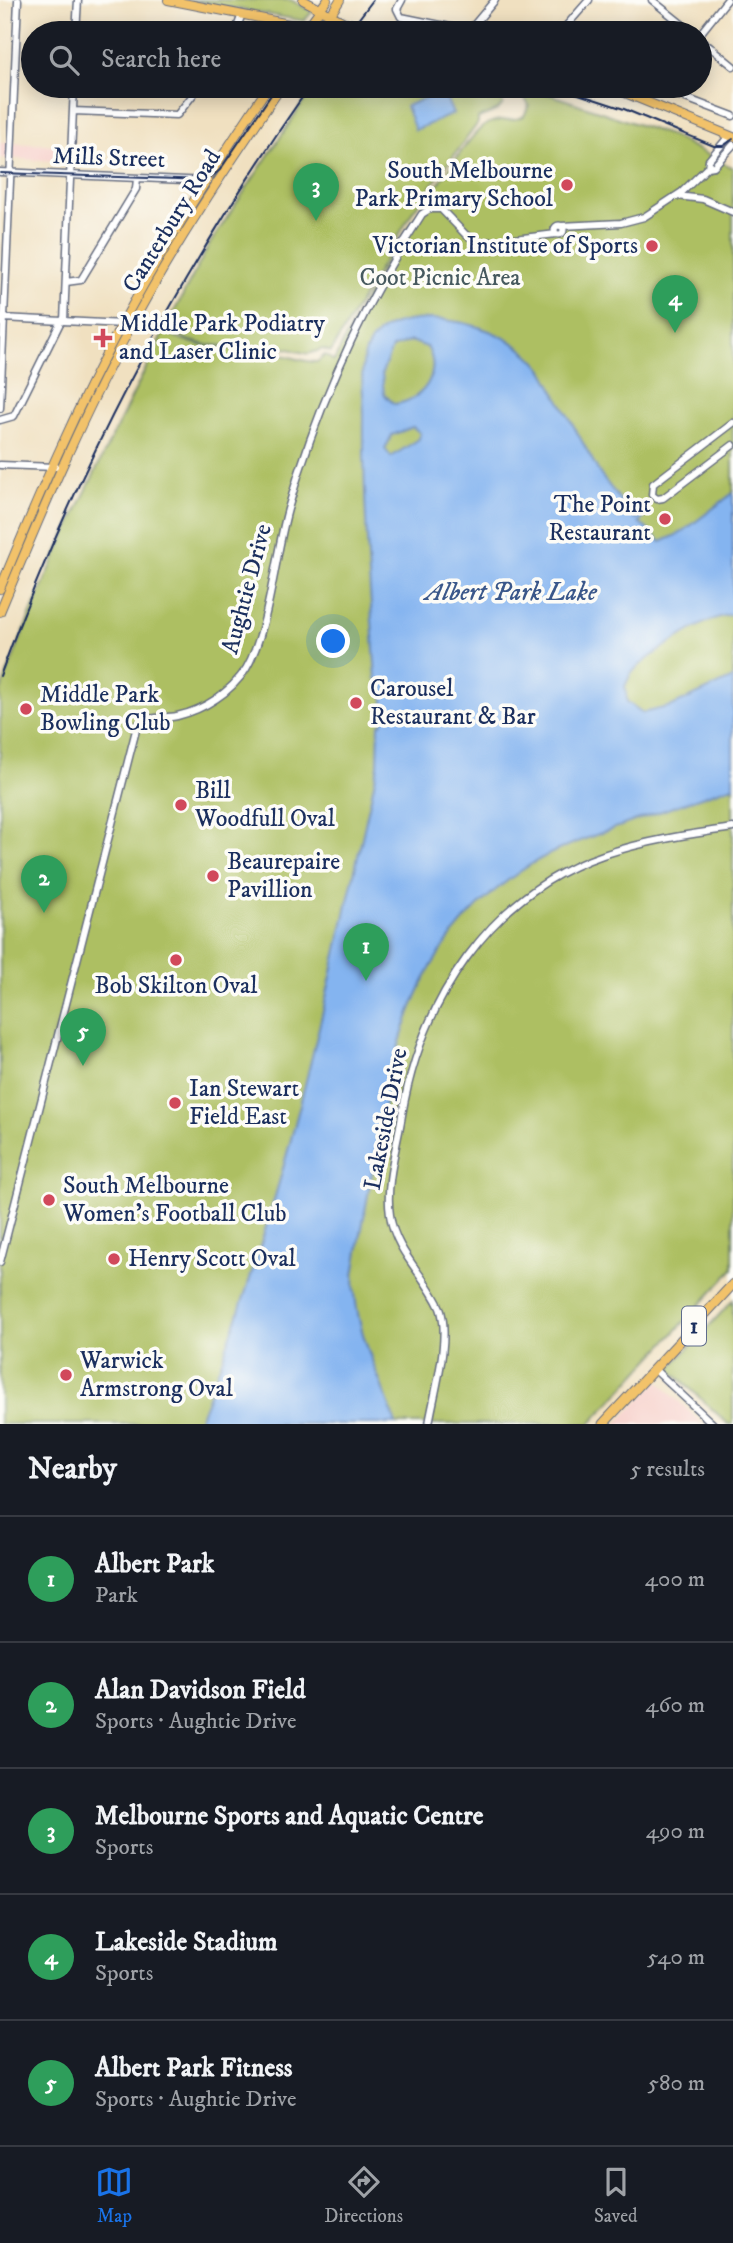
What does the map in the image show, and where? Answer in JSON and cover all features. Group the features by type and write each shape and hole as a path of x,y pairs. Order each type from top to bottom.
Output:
{"highway":[{"name":"1","path":"603,1424 733,1284"}],"main road":[{"path":"169,0 270,21"},
{"path":"303,0 346,21"},
{"path":"312,21 327,0"},
{"path":"326,21 340,0"},
{"name":"Canterbury Road","path":"0,589 126,325 207,181 261,98"},
{"name":"Canterbury Road","path":"126,325 274,98"},
{"path":"637,98 732,137"},
{"name":"Canterbury Road","path":"0,612 57,467"}],"street":[{"path":"0,408 18,0"},
{"path":"77,21 78,0"},
{"path":"402,0 399,13 417,21"},
{"path":"477,21 495,0"},
{"path":"571,21 589,0"},
{"path":"652,0 678,21"},
{"path":"710,21 727,0"},
{"path":"239,21 242,14"},
{"path":"712,49 733,66"},
{"path":"0,421 14,416 63,321 74,98"},
{"path":"73,111 177,115 190,98"},
{"path":"686,98 733,116"},
{"name":"Aughtie Drive","path":"0,1262 137,726 144,720 180,715 207,704 233,685 246,668 257,643 291,498 332,381 365,310 422,214 430,209 441,209 466,235 481,243 633,221 677,196 708,167 709,160 732,137"},
{"name":"Mills Street","path":"0,172 217,182"},
{"path":"66,282 81,280 136,189 137,178"},
{"path":"677,196 703,199 733,212"},
{"path":"2,318 126,325"},
{"path":"733,422 653,484 652,495 657,499 663,498 733,445"},
{"path":"0,465 57,467"},
{"name":"Lakeside Drive","path":"429,1424 442,1345 442,1315 398,1240 390,1215 389,1190 411,1070 418,1045 437,1003 460,964 491,928 519,903 555,878 591,860 632,846 733,828"},
{"path":"654,1369 712,1424"}],"shaded area":[{"path":"0,143 58,145 58,161 0,158"},
{"path":"658,1381 702,1424 616,1424"}],"green space":[{"path":"189,0 291,0 312,12 304,21"},
{"path":"306,98 501,98 503,104 498,110 478,118 478,123 413,211 331,352 323,349 308,354 285,348 208,345 188,340 166,327 209,245"},
{"name":"Coot Picnic Area","path":"525,98 560,98 672,136 733,168 733,1269 590,1424 0,1424 0,694 17,647 77,510 164,331 179,339 207,346 275,353 312,362 317,362 325,355 334,361 386,264 466,144 486,124 524,116 529,105"},
{"path":"733,1300 733,1424 728,1424 669,1369"}],"water":[{"path":"426,98 446,98 453,114 415,130 406,106"},
{"name":"Albert Park Lake","path":"445,320 476,326 520,347 532,358 543,370 600,474 635,519 641,514 644,518 639,522 661,542 681,533 733,493 733,615 709,621 650,657 631,673 625,686 627,702 643,713 672,706 733,678 733,786 584,839 530,865 494,892 464,920 440,951 422,984 407,1020 386,1098 354,1276 358,1315 363,1333 396,1424 197,1424 228,1344 279,1182 322,1016 378,766 379,725 383,723 383,686 376,679 369,580 363,366 371,342 384,329 401,322","holes":["411,341 427,347 433,367 431,376 421,392 413,398 394,404 384,394 382,373 392,348","413,427 420,433 419,439 391,457 385,449 392,435"]}],"tram line":[{"path":"357,21 373,0"},
{"path":"0,173 207,180 220,170 269,98"},
{"path":"0,676 62,521 136,371 218,226 302,98"},
{"path":"591,98 714,146 723,146 733,139"}],"place":[{"name":"South Melbourne Park Primary School","path":"567,185"},
{"name":"Melbourne Sports and Aquatic Centre","path":"316,221"},
{"name":"Victorian Institute of Sports","path":"652,246"},
{"name":"Lakeside Stadium","path":"675,333"},
{"name":"Middle Park Podiatry and Laser Clinic","path":"103,338"},
{"name":"The Point Restaurant","path":"665,519"},
{"name":"Carousel Restaurant & Bar","path":"356,703"},
{"name":"Middle Park Bowling Club","path":"26,709"},
{"name":"Bill Woodfull Oval","path":"181,805"},
{"name":"Beaurepaire Pavillion","path":"213,876"},
{"name":"Alan Davidson Field","path":"44,913"},
{"name":"Bob Skilton Oval","path":"176,960"},
{"name":"Albert Park","path":"366,981"},
{"name":"Albert Park Fitness","path":"83,1066"},
{"name":"Ian Stewart Field East","path":"175,1103"},
{"name":"South Melbourne Women's Football Club","path":"49,1200"},
{"name":"Henry Scott Oval","path":"114,1259"},
{"name":"Warwick Armstrong Oval","path":"66,1375"}]}
